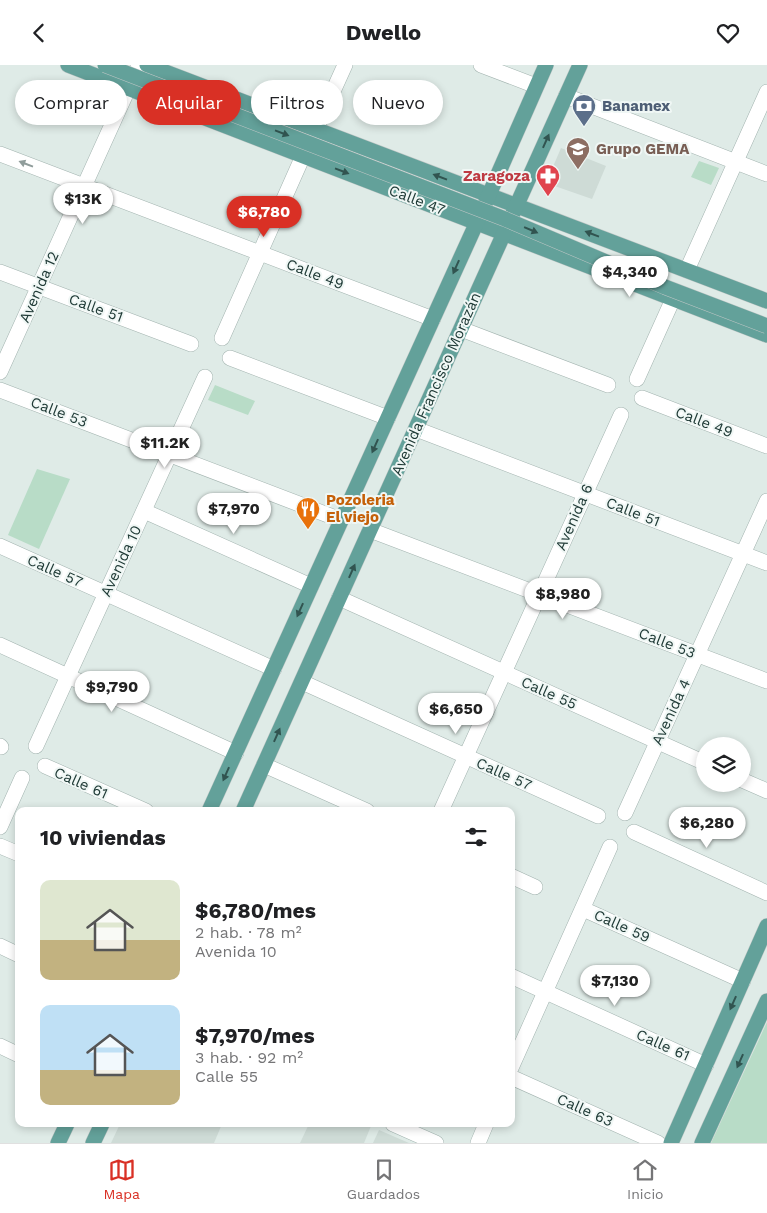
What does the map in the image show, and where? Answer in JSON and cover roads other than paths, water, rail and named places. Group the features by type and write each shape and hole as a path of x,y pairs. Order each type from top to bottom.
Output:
{"main road":[{"name":"Calle 47","path":"68,65 767,335"},
{"path":"105,65 505,219 665,287 767,326"},
{"name":"Calle 47","path":"147,65 517,205 691,276 767,301"},
{"name":"Avenida Francisco Morazán","path":"211,807 477,222 546,65"},
{"name":"Avenida Francisco Morazán","path":"245,807 580,65"},
{"path":"691,276 767,307"},
{"path":"671,1143 767,926"},
{"path":"702,1143 767,1001"},
{"path":"58,1143 66,1127"},
{"path":"93,1143 101,1127"}],"street":[{"name":"Avenida 12","path":"0,372 139,65"},
{"path":"316,129 345,65"},
{"path":"481,65 536,86"},
{"path":"691,276 736,162 767,92"},
{"path":"566,96 767,174"},
{"name":"Calle 49","path":"0,154 433,319"},
{"path":"222,338 303,156"},
{"name":"Calle 51","path":"0,272 192,344"},
{"path":"637,379 673,299"},
{"path":"461,329 608,385"},
{"path":"230,358 388,417"},
{"name":"Avenida 10","path":"36,746 206,377"},
{"name":"Calle 53","path":"0,390 341,520"},
{"name":"Calle 49","path":"642,398 767,446"},
{"name":"Avenida 6","path":"443,807 621,415"},
{"name":"Calle 51","path":"416,429 767,563"},
{"name":"Avenida 4","path":"625,813 767,501"},
{"path":"144,511 311,586"},
{"name":"Calle 53","path":"370,530 767,681"},
{"name":"Calle 57","path":"0,546 274,669"},
{"name":"Calle 55","path":"339,599 696,759"},
{"path":"0,645 236,753"},
{"name":"Calle 57","path":"302,681 598,816"},
{"path":"264,765 358,807"},
{"name":"Calle 61","path":"44,766 137,807"},
{"path":"0,827 22,778"},
{"path":"751,784 767,791"},
{"path":"634,832 767,893"},
{"path":"0,846 15,852"},
{"path":"515,1059 610,847"},
{"path":"515,878 535,887"},
{"name":"Calle 59","path":"583,909 743,981"},
{"path":"0,946 15,953"},
{"name":"Calle 61","path":"515,978 706,1065"},
{"path":"0,1046 15,1053"},
{"name":"Calle 63","path":"515,1079 658,1143"},
{"path":"400,1127 436,1143"},
{"path":"478,1143 485,1127"}],"place":[{"name":"Banamex","path":"584,127"},
{"name":"Grupo GEMA","path":"578,170"},
{"name":"Zaragoza","path":"548,197"},
{"name":"Pozoleria El viejo","path":"308,530"}]}
